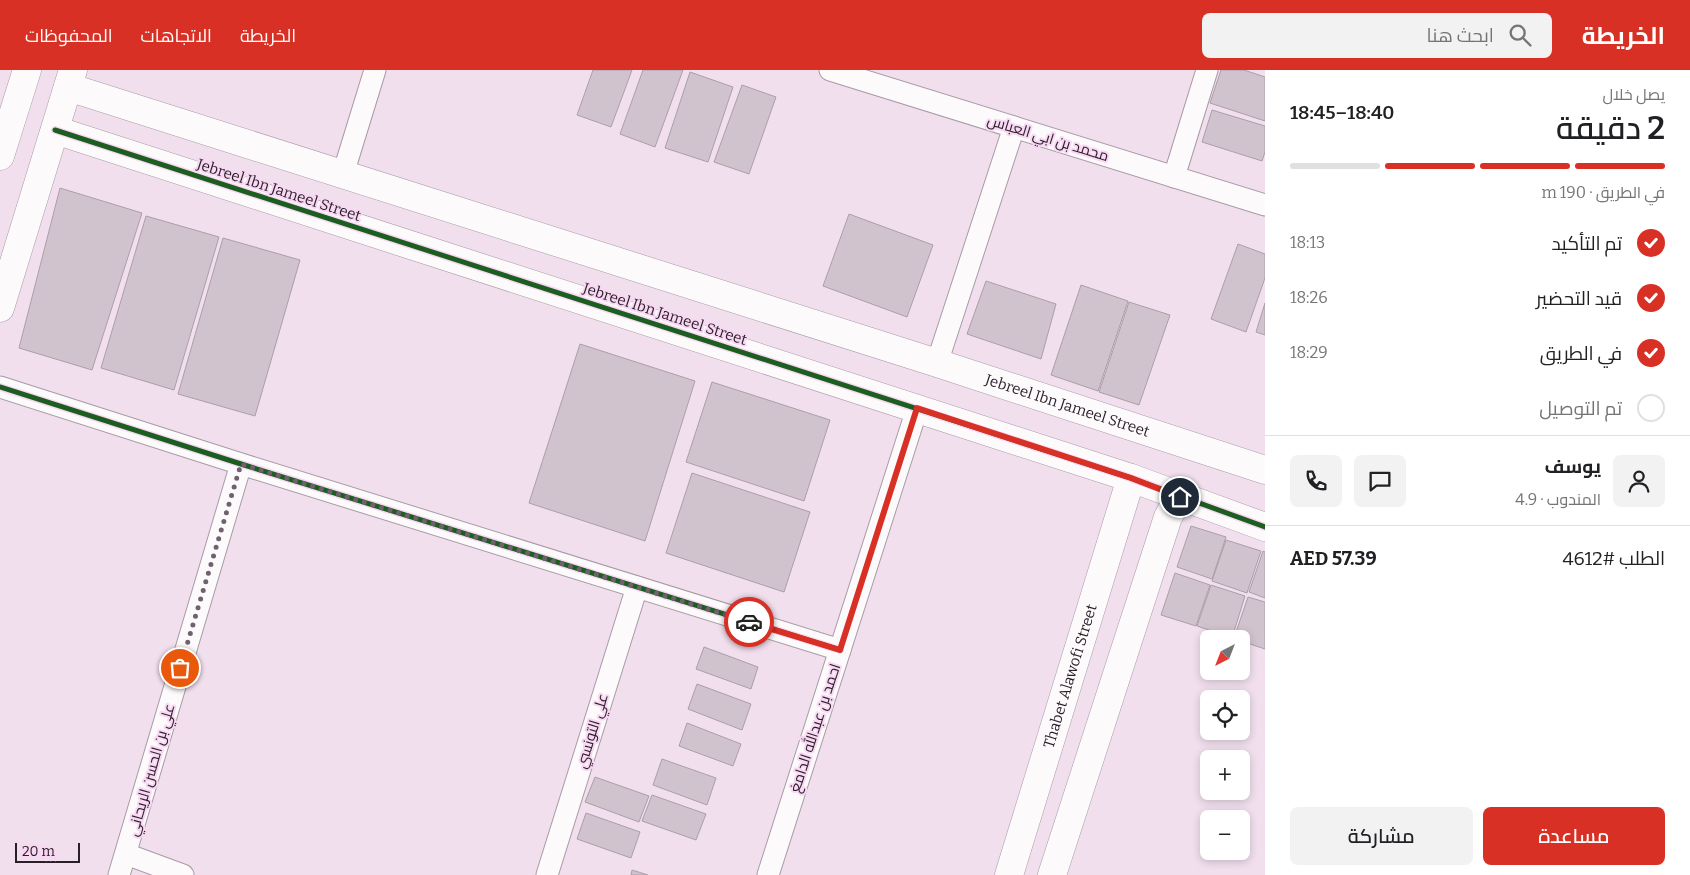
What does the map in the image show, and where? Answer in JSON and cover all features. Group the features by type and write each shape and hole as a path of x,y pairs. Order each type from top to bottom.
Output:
{"street":[{"path":"0,156 27,70"},
{"path":"343,174 375,70"},
{"name":"محمد بن ابي العباس","path":"830,70 1265,205"},
{"path":"1174,177 1207,70"},
{"path":"0,308 71,79"},
{"name":"Jebreel Ibn Jameel Street","path":"71,79 343,174 936,362 1265,470"},
{"path":"936,362 1014,127"},
{"name":"Jebreel Ibn Jameel Street","path":"55,130 1131,478 1174,507 1265,527"},
{"path":"42,171 68,152 101,145"},
{"path":"0,387 840,650"},
{"name":"احمد بن عبدالله الدامغ","path":"768,875 917,408"},
{"name":"علي بن الحسن الريحاني","path":"119,875 241,464"},
{"name":"Thabet Alawofi Street","path":"1009,875 1131,478"},
{"path":"1052,875 1174,507 1158,495 1138,488 1122,505"},
{"name":"علي التونسي","path":"547,875 637,587"},
{"path":"126,854 183,875"}],"building":[{"path":"593,70 632,70 611,127 577,115"},
{"path":"643,70 683,70 655,147 620,134"},
{"path":"1221,70 1244,70 1265,77 1265,121 1210,103"},
{"path":"690,72 733,87 708,162 665,148"},
{"path":"742,85 776,97 749,174 714,162"},
{"path":"1212,110 1265,126 1265,152 1262,161 1202,142"},
{"path":"60,188 142,213 92,370 19,348"},
{"path":"849,214 933,245 907,317 823,286"},
{"path":"146,216 219,237 174,390 101,368"},
{"path":"223,238 300,260 255,416 178,394"},
{"path":"1238,244 1265,254 1265,278 1246,332 1211,319"},
{"path":"986,281 1056,304 1041,359 967,334"},
{"path":"1081,285 1128,301 1098,391 1051,375"},
{"path":"1129,302 1170,315 1139,405 1099,392"},
{"path":"1265,303 1265,335 1256,332"},
{"path":"580,344 695,381 645,541 529,503"},
{"path":"712,382 830,420 804,501 686,462"},
{"path":"692,473 810,512 784,592 666,553"},
{"path":"1191,526 1226,537 1212,579 1177,567"},
{"path":"1226,540 1261,551 1247,593 1212,581"},
{"path":"1263,551 1265,552 1265,598 1249,592"},
{"path":"1175,573 1210,585 1196,626 1161,615"},
{"path":"1211,585 1245,596 1234,630 1209,630 1197,626"},
{"path":"1248,597 1265,602 1265,649 1250,644 1250,630 1237,630"},
{"path":"704,647 758,667 751,689 696,669"},
{"path":"697,684 751,704 742,730 688,709"},
{"path":"687,723 741,744 733,766 679,746"},
{"path":"662,759 716,778 707,805 653,785"},
{"path":"595,777 649,796 639,822 585,802"},
{"path":"652,795 706,814 696,840 642,821"},
{"path":"586,813 640,832 631,858 577,839"},
{"path":"632,870 648,875 631,875"}],"cycle path":[{"path":"55,130 1131,478 1265,527"},
{"path":"0,387 840,650"}],"way so far":[{"path":"180,668 241,464 749,622"}],"route":[{"path":"749,622 840,650 917,408 1131,478 1180,497"}]}
